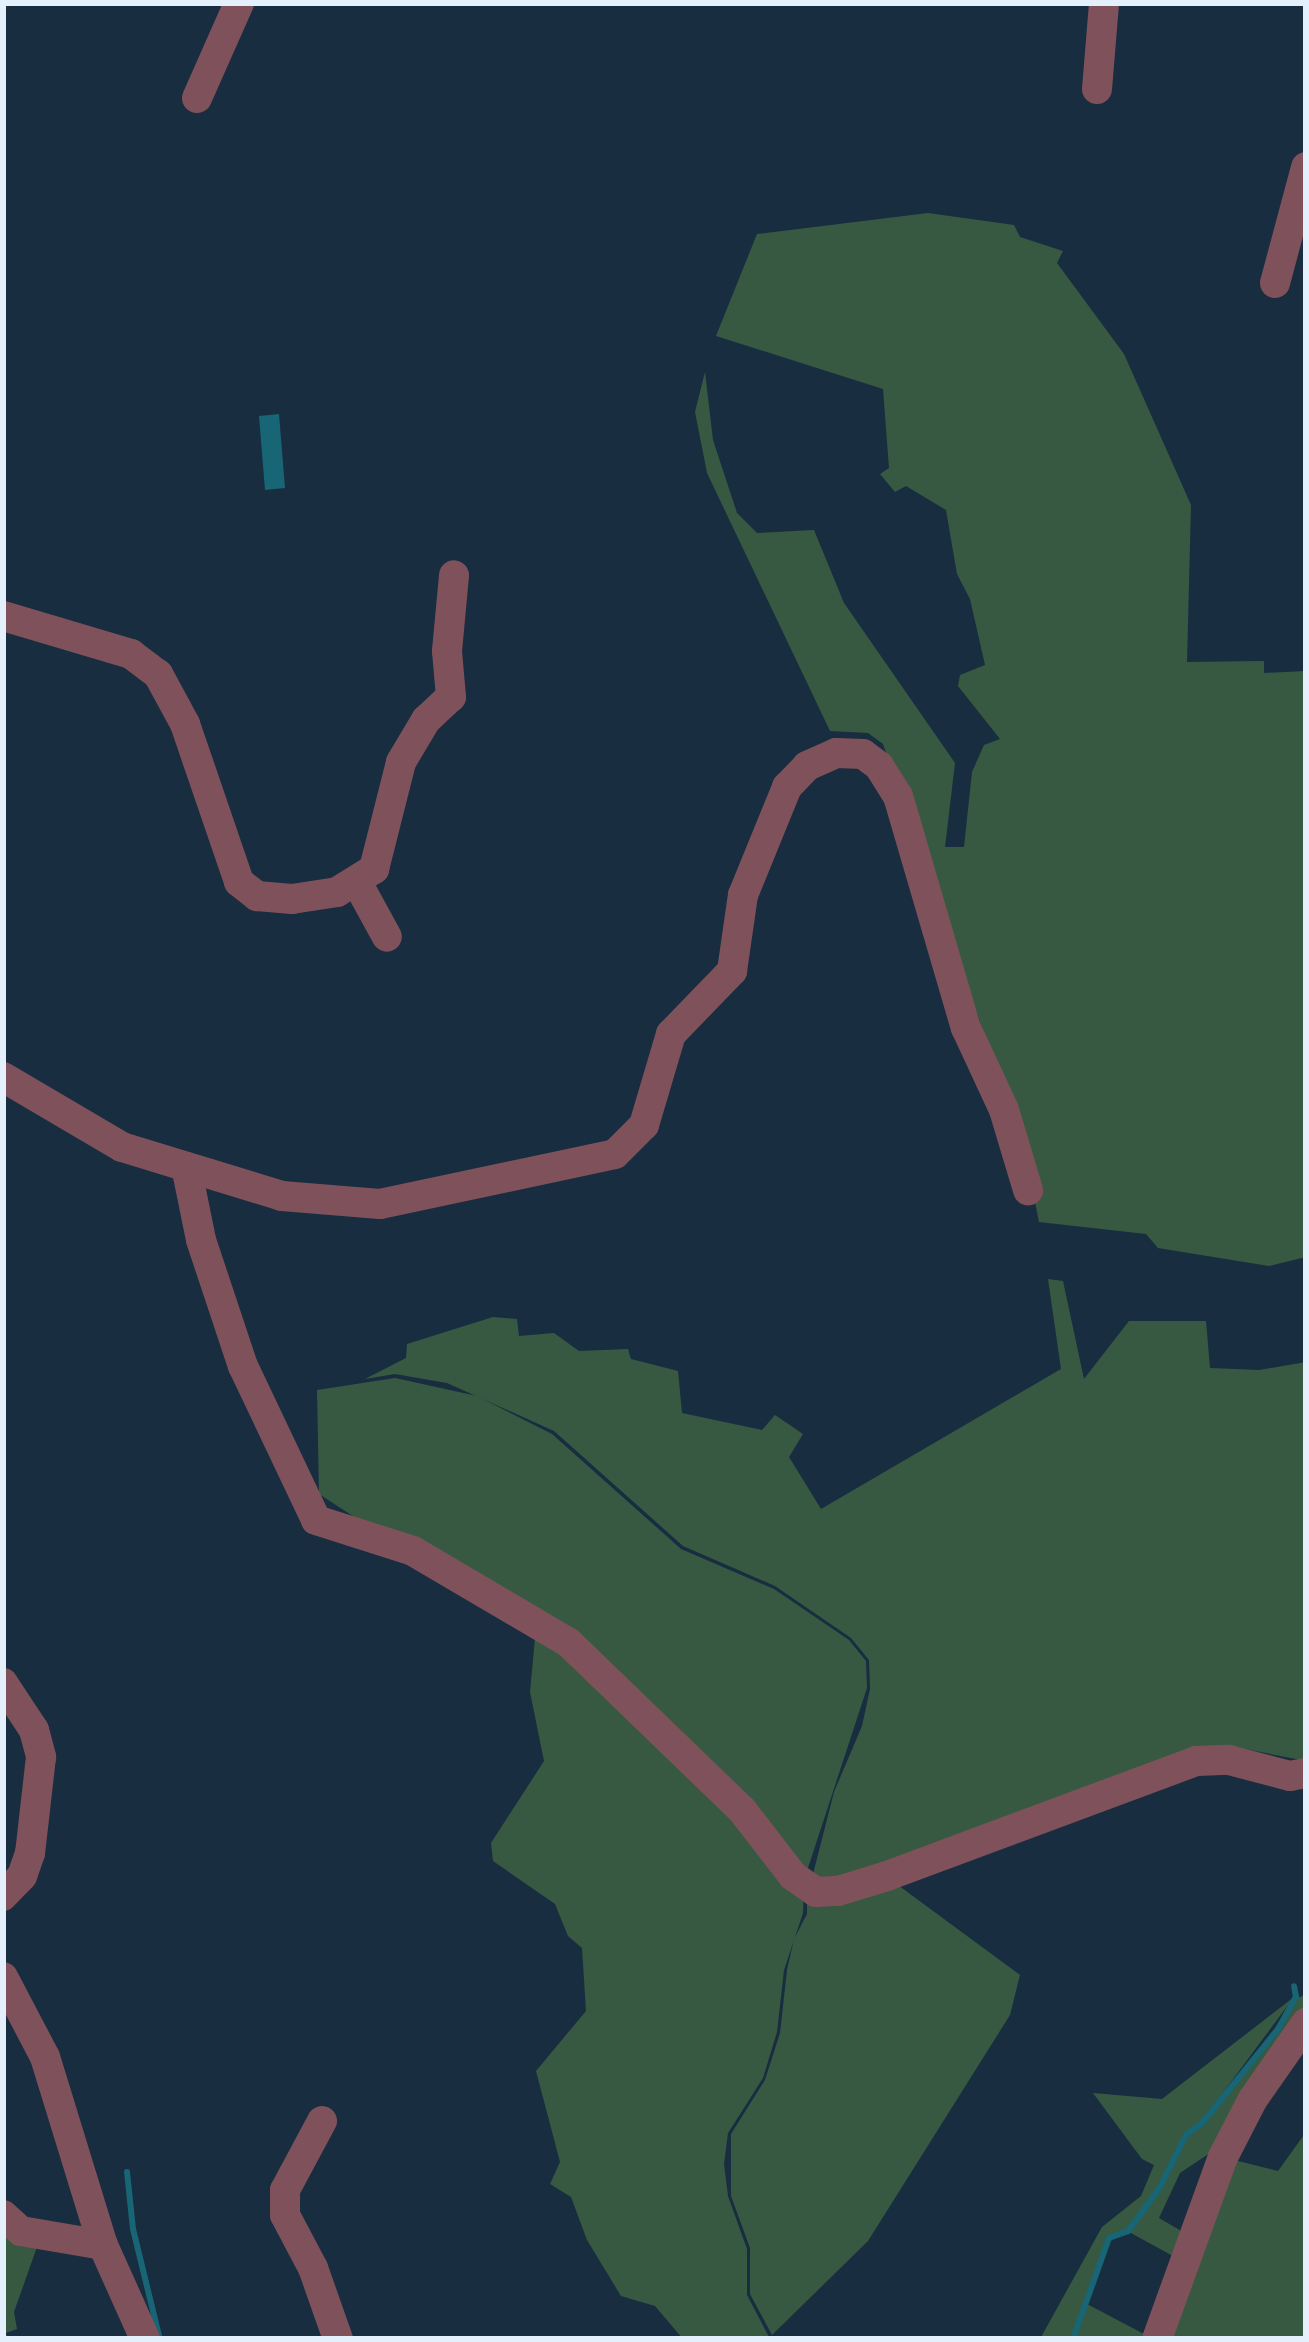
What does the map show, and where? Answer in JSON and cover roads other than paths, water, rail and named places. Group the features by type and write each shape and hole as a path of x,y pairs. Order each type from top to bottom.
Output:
{"street":[{"path":"196,98 239,3"},
{"path":"1097,89 1103,3"},
{"path":"1275,283 1306,167"},
{"path":"3,616 131,654 158,674 185,724 225,854 239,882 256,896 292,899 358,884 381,855 401,762 426,720 451,698 447,651 454,575"},
{"path":"3,1077 122,1147 187,1171 283,1196 380,1204 615,1154 644,1125 670,1034 732,970 743,895 787,787 807,766 862,754 879,766 898,796 966,1028 1004,1109 1028,1190"},
{"path":"358,884 387,938"},
{"path":"187,1171 201,1240 243,1366 305,1507 316,1520 412,1551 568,1643 742,1810 793,1876 816,1892 838,1891 887,1876 1196,1761 1229,1760 1290,1776 1306,1772"},
{"path":"3,1683 34,1730 41,1757 30,1853 22,1876 3,1896"},
{"path":"3,1976 45,2057 103,2245 145,2339"},
{"path":"1157,2339 1223,2157 1253,2099 1306,2023"},
{"path":"322,2121 285,2190 284,2215 313,2269 338,2339"},
{"path":"3,2215 21,2231 103,2245"}],"waterway":[{"path":"1073,2339 1109,2238 1128,2231 1159,2189 1186,2135 1203,2122 1278,2029 1296,1997 1294,1986"},
{"path":"127,2172 133,2229 159,2336"}]}
